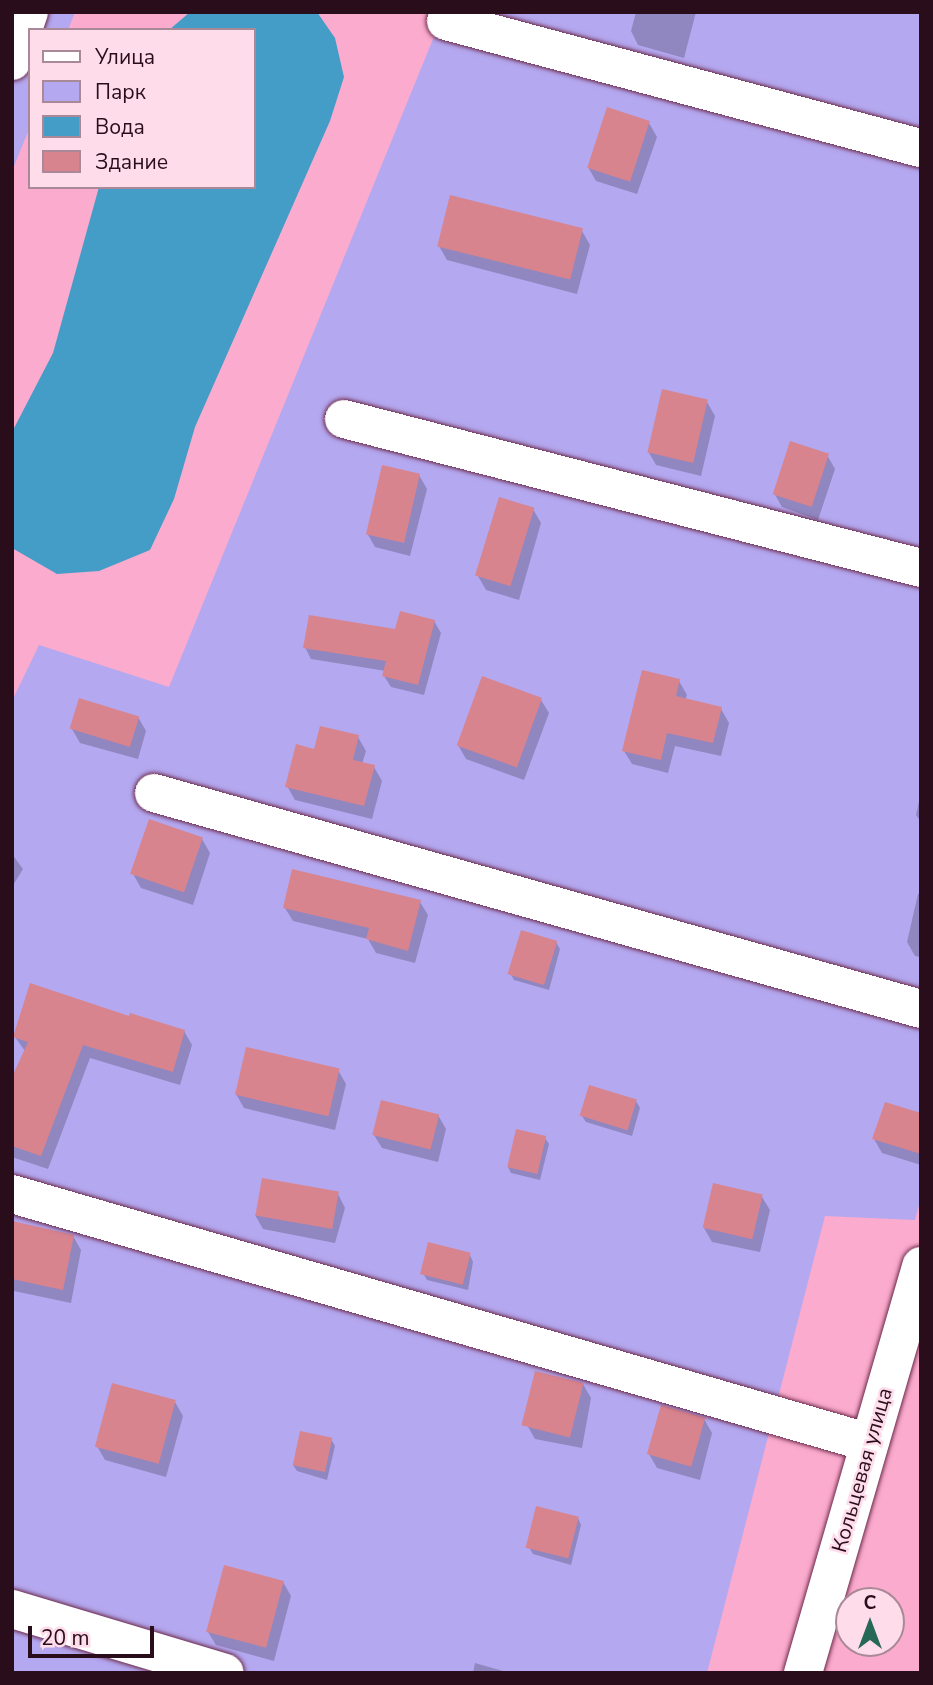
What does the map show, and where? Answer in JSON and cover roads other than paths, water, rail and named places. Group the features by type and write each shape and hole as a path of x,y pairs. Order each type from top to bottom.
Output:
{"street":[{"path":"12,61 29,12"},
{"path":"446,21 921,148"},
{"path":"344,419 921,568"},
{"path":"153,793 921,1009"},
{"path":"12,1194 870,1443"},
{"name":"Кольцевая улица","path":"803,1673 921,1266"},
{"path":"12,1609 225,1673"}],"water":[{"path":"190,12 317,12 335,38 344,77 330,121 195,427 174,499 150,550 99,571 57,574 12,548 12,432 53,353 98,189 256,189 256,28 171,28"}]}
